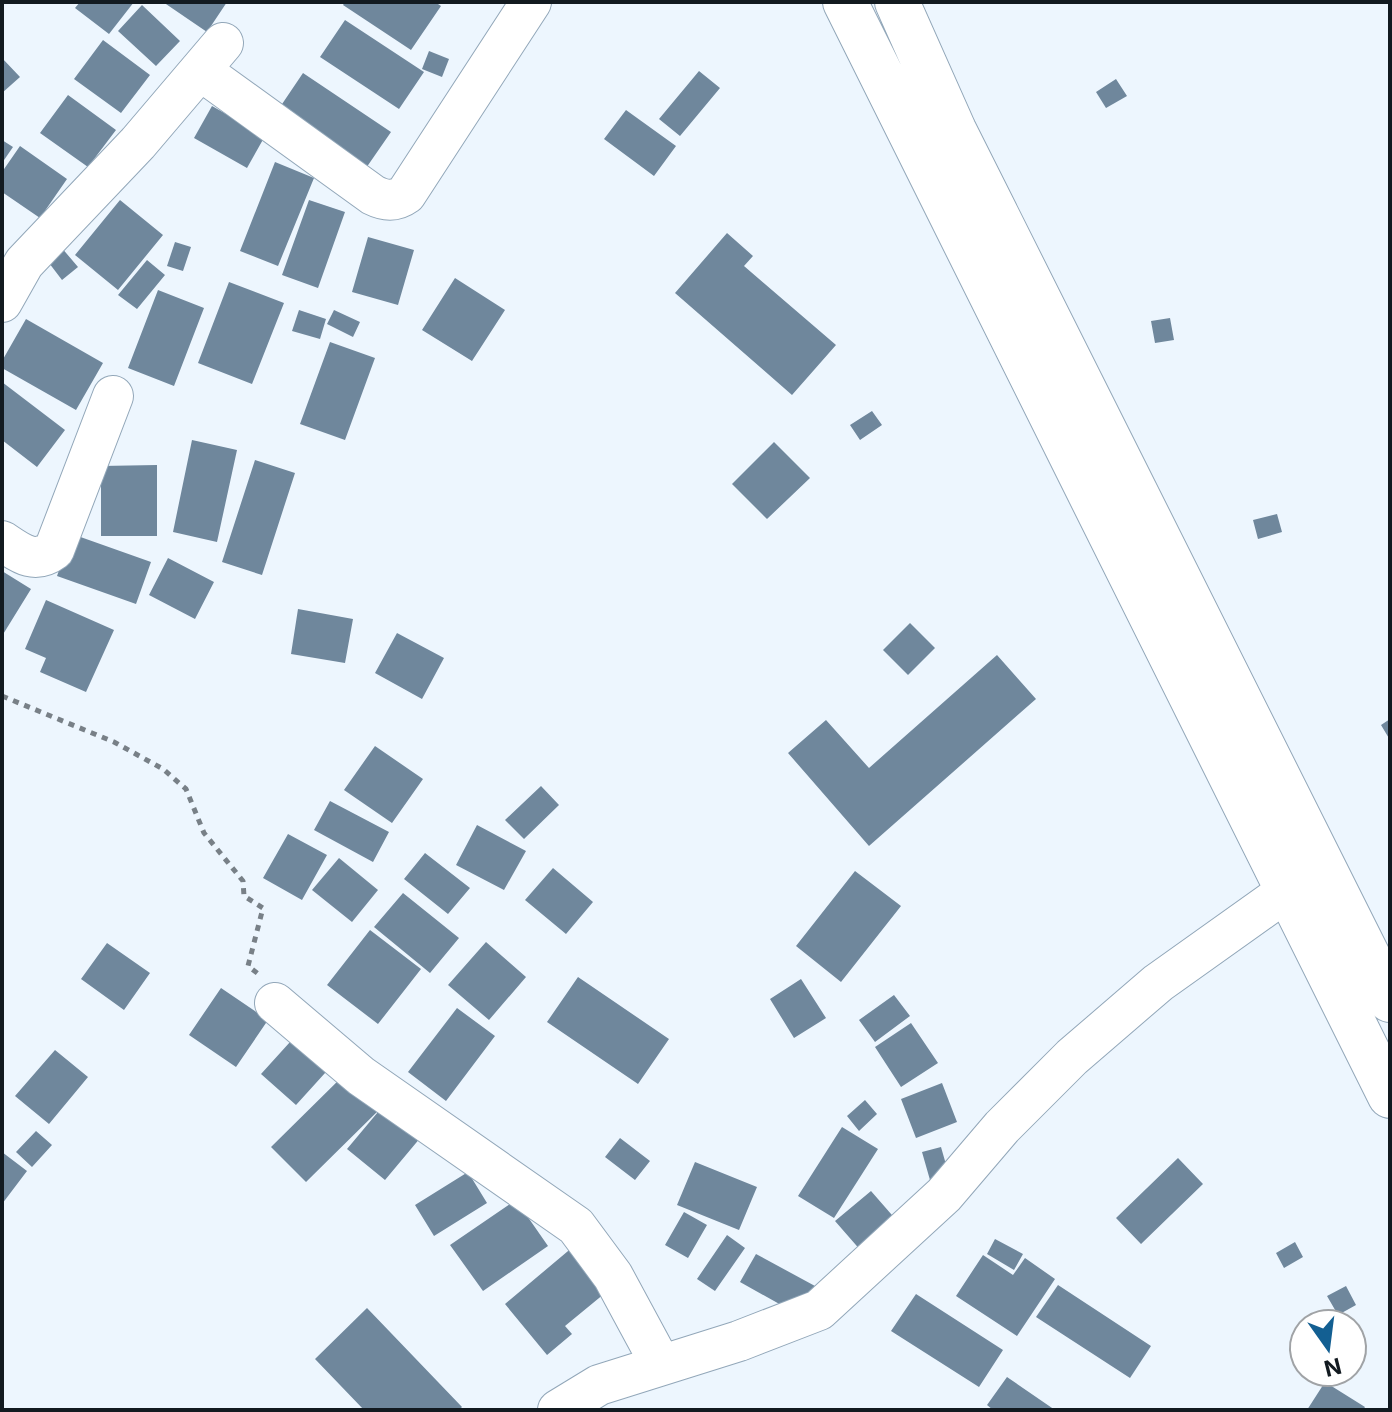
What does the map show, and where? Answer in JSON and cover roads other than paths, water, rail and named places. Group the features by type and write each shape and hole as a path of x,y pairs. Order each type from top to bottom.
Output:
{"highway":[{"path":"845,2 1390,1096"},
{"path":"897,2 954,130 1390,1000"}],"street":[{"path":"2,302 13,255 128,155 212,56 373,195 384,200 399,199 406,194 531,2"},
{"path":"2,541 32,558 43,558 54,550 113,396"},
{"path":"558,1410 599,1385 660,1363 739,1341 819,1310 944,1195 1002,1127 1072,1057 1158,983 1287,891"},
{"path":"275,1003 361,1076 576,1226 613,1276 660,1363"}]}
